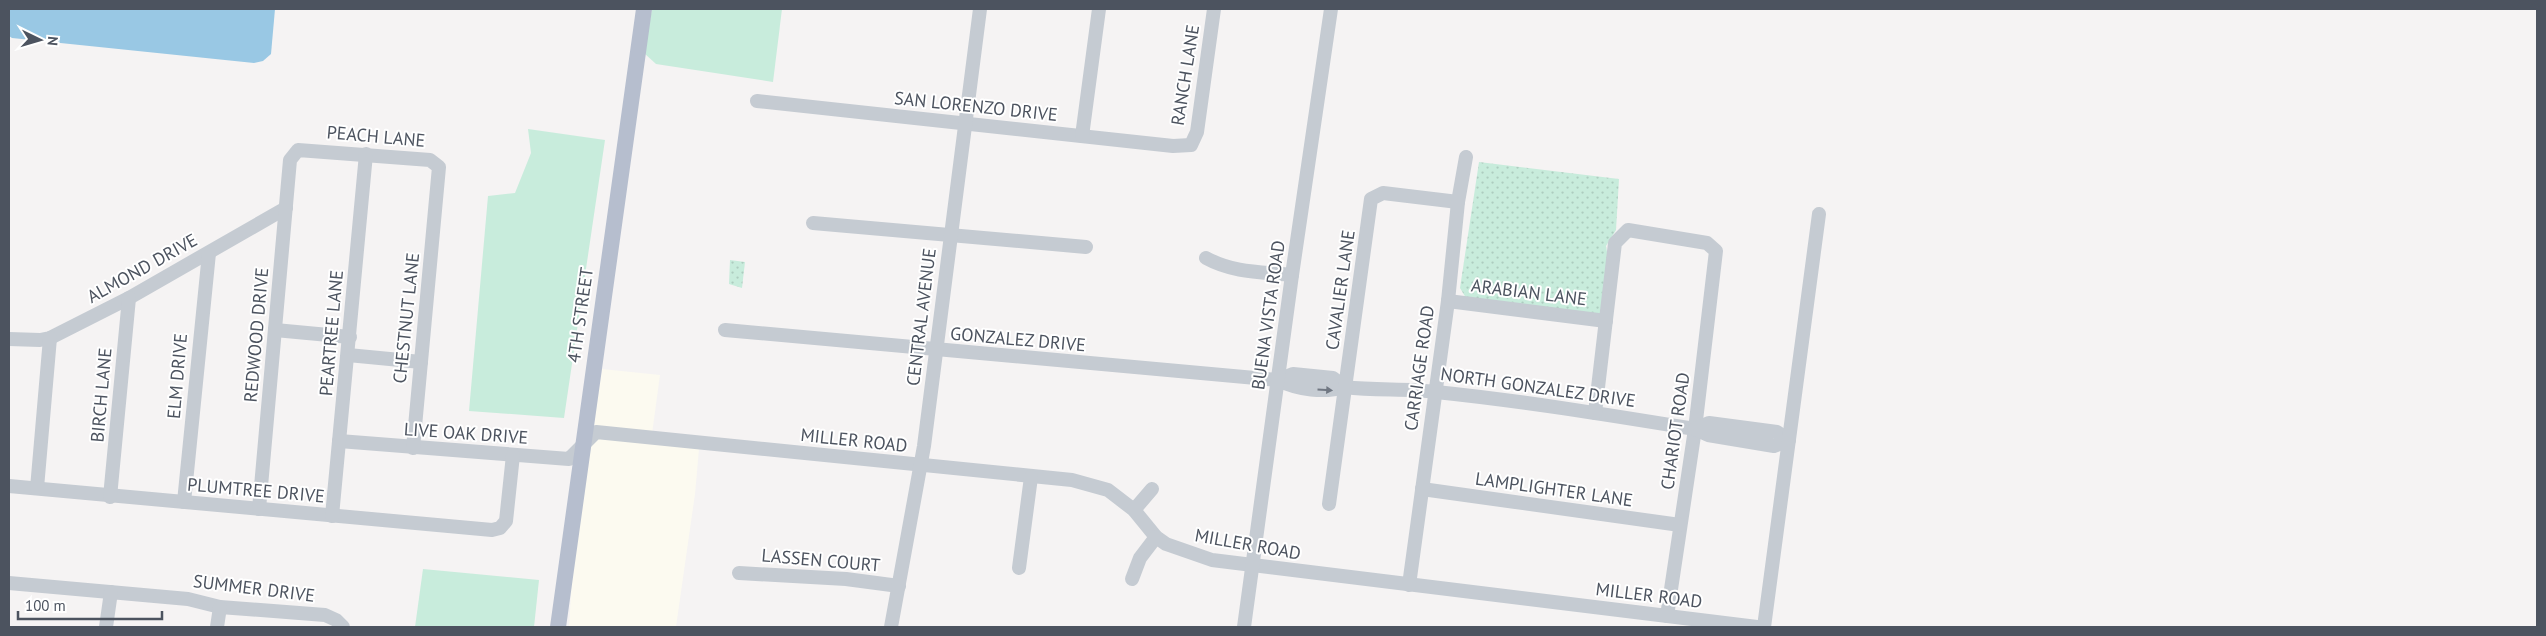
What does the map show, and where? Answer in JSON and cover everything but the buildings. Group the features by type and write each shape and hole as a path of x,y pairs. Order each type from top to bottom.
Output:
{"main road":[{"name":"4TH STREET","path":"558,627 644,9"}],"street":[{"name":"CENTRAL AVENUE","path":"891,627 920,466 937,350 980,9"},
{"path":"1082,136 1099,9"},
{"name":"RANCH LANE","path":"1191,145 1197,132 1214,9"},
{"name":"BUENA VISTA ROAD","path":"1244,627 1292,275 1331,9"},
{"name":"SAN LORENZO DRIVE","path":"757,101 1173,146 1191,145"},
{"name":"PEACH LANE","path":"290,164 298,150 304,149 435,161 440,167 438,191"},
{"name":"PEARTREE LANE","path":"332,516 366,154"},
{"name":"CARRIAGE ROAD","path":"1409,585 1448,301 1458,202 1466,157"},
{"name":"REDWOOD DRIVE","path":"258,509 290,164"},
{"name":"CHESTNUT LANE","path":"413,448 438,191"},
{"name":"CAVALIER LANE","path":"1329,504 1371,199 1383,193 1458,202"},
{"name":"ALMOND DRIVE","path":"9,339 40,340 50,338 129,298 286,208"},
{"path":"1764,627 1819,214"},
{"path":"813,223 1086,248"},
{"name":"CHARIOT ROAD","path":"1606,321 1615,243 1628,230 1707,243 1716,251 1695,429 1667,616"},
{"name":"ELM DRIVE","path":"184,502 209,253"},
{"path":"1206,258 1223,267 1234,270 1292,275"},
{"name":"BIRCH LANE","path":"110,497 129,298"},
{"name":"ARABIAN LANE","path":"1448,301 1606,321"},
{"path":"1595,412 1606,321"},
{"path":"275,330 350,336"},
{"name":"GONZALEZ DRIVE","path":"725,330 1278,380"},
{"path":"37,488 50,338"},
{"path":"348,355 421,362"},
{"name":"NORTH GONZALEZ DRIVE","path":"1278,380 1291,387 1332,391 1345,387 1368,390 1434,392 1595,412 1695,429 1709,423 1777,432 1789,440"},
{"name":"MILLER ROAD","path":"582,444 596,432 1072,480 1100,486 1115,494 1134,510 1156,537 1176,549 1192,555 1252,566 1757,627"},
{"name":"LIVE OAK DRIVE","path":"339,441 569,459 582,444"},
{"name":"PLUMTREE DRIVE","path":"9,486 110,497 492,530 500,528 506,521 513,455"},
{"path":"1019,568 1032,477"},
{"path":"1134,510 1152,489"},
{"name":"LAMPLIGHTER LANE","path":"1422,490 1680,525"},
{"path":"1132,579 1140,558 1156,537"},
{"name":"LASSEN COURT","path":"739,573 846,580 899,586"},
{"name":"SUMMER DRIVE","path":"9,583 188,599 220,607 325,615 336,620 342,626"},
{"path":"106,627 111,592"},
{"path":"217,627 220,607"}],"shaded area":[{"path":"602,369 660,375 652,434 700,438 695,494 676,627 569,627 572,579"}],"green space":[{"path":"652,9 782,9 773,82 656,64 644,53"},
{"path":"528,129 605,140 564,418 469,411 488,196 515,193 531,153"},
{"path":"1479,162 1619,179 1616,230 1606,246 1610,269 1604,317 1466,298 1460,288"},
{"path":"730,260 745,262 742,288 729,284"},
{"path":"423,569 539,580 534,627 415,627"}],"water":[{"path":"9,9 275,9 271,54 263,61 254,63 12,38 9,36"}]}
